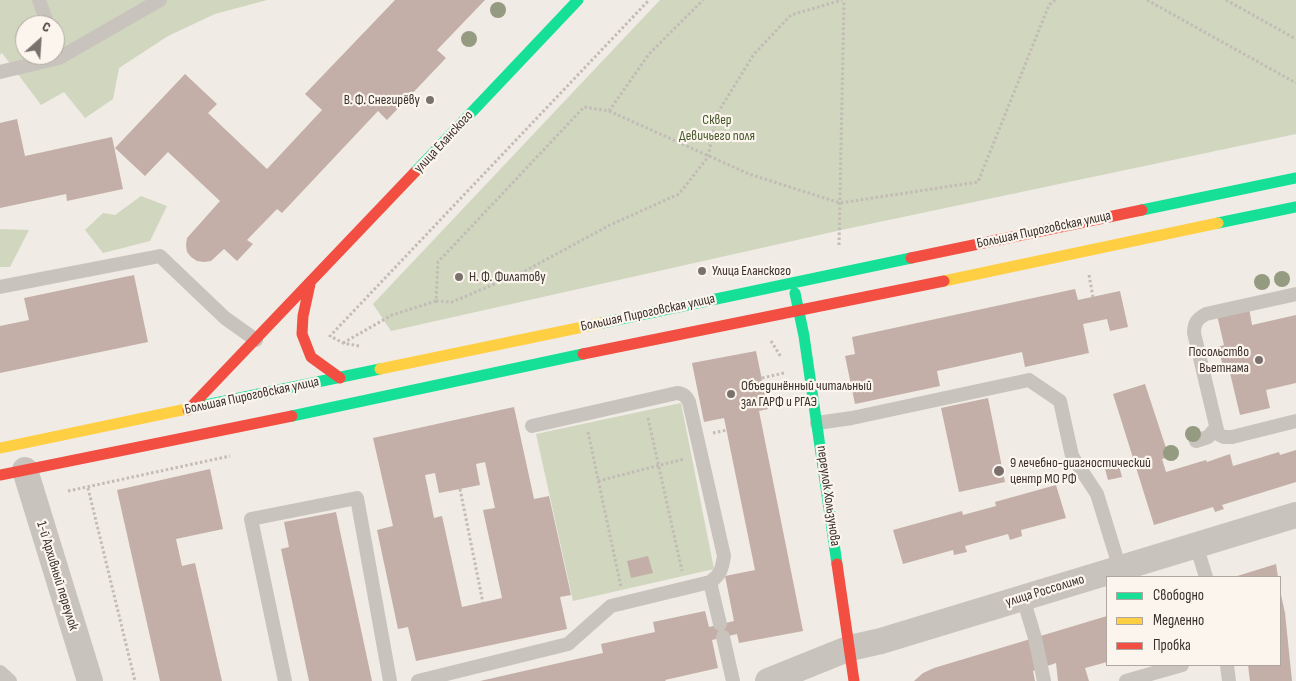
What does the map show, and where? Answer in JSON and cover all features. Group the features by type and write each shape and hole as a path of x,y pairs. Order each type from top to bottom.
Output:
{"main road":[{"name":"улица Еланского","path":"151,443 190,408 310,284 578,0"},
{"name":"Большая Пироговская улица","path":"0,448 1296,178"},
{"name":"Большая Пироговская улица","path":"12,473 1296,207"},
{"name":"переулок Хользунова","path":"793,282 817,423 854,681"},
{"path":"310,284 303,316 302,334 311,357 340,378"}],"street":[{"name":"1-й Архивный переулок","path":"12,473 90,681"},
{"name":"улица Россолимо","path":"768,681 850,648 881,641 1296,515"}],"lane":[{"path":"39,0 44,15"},
{"path":"65,48 160,0"},
{"path":"0,72 20,65"},
{"path":"0,287 160,256 230,323 256,340"},
{"path":"1296,294 1206,314 1198,318 1194,326 1194,333 1218,434 1224,437 1232,437 1296,421"},
{"path":"817,423 852,418 1028,380 1060,400 1072,456 1097,494 1120,569"},
{"path":"418,681 568,644 612,606 710,582 718,577 724,556 687,397 677,393 532,426"},
{"path":"1196,441 1208,437 1216,428"},
{"path":"285,681 251,519 357,498 390,681"},
{"path":"1196,545 1206,576"},
{"path":"710,582 733,681"},
{"path":"1023,598 1035,638 1044,681"},
{"path":"1126,681 1178,666"},
{"path":"1227,666 1229,681"},
{"path":"0,672 10,681"}],"path":[{"path":"361,347 343,343 330,336 649,0"},
{"path":"609,111 649,54 703,0"},
{"path":"343,343 392,315 436,301 452,302 523,272 610,225 678,194 708,157 717,114 754,54 791,15 843,0 839,245"},
{"path":"436,301 438,262 584,107 609,111 749,174 840,203 978,182 1049,5 1055,0"},
{"path":"1147,0 1296,83"},
{"path":"1226,0 1296,39"},
{"path":"1088,274 1093,297"},
{"path":"762,378 784,373"},
{"path":"644,400 685,588"},
{"path":"584,414 625,602"},
{"path":"598,480 682,461 711,434 727,430"},
{"path":"88,488 135,681"},
{"path":"460,489 483,603"}],"green space":[{"path":"0,0 267,0 215,14 168,36 119,68 113,99 85,118 64,92 41,105 2,53 0,55"},
{"name":"Сквер Девичьего поля","path":"660,0 1296,0 1296,134 846,229 391,331 373,304"},
{"path":"141,196 167,206 150,241 103,253 85,230 103,213 115,215"},
{"path":"0,229 29,230 10,267 0,267"},
{"path":"681,403 714,569 573,601 536,434"}],"building":[{"path":"395,0 485,0 437,50 446,58 387,120 378,111 282,213 277,209 247,240 253,244 237,261 224,249 211,261 197,261 191,257 187,252 187,238 220,201 168,152 145,176 115,148 185,74 217,104 208,113 267,169 322,110 305,94"},
{"path":"17,119 25,156 112,137 123,189 67,201 66,194 0,208 0,123"},
{"path":"134,275 148,342 0,373 0,326 29,320 24,298"},
{"path":"1075,289 1078,300 1120,291 1128,327 1110,331 1107,319 1083,324 1089,353 1025,367 1022,352 937,371 940,386 855,404 845,356 855,354 852,337"},
{"name":"Посольство Вьетнама","path":"1249,308 1252,325 1296,315 1296,383 1266,390 1270,408 1240,415 1230,373 1225,374 1218,347 1224,345 1217,315"},
{"path":"756,351 768,409 759,411 803,631 739,643 737,634 712,640 718,668 666,681 480,681 603,653 601,644 655,632 653,622 705,611 709,627 734,621 725,576 755,570 724,418 704,422 692,363"},
{"path":"1145,384 1169,457 1162,459 1166,472 1230,454 1233,466 1279,452 1280,455 1296,450 1296,482 1222,505 1224,509 1215,512 1213,507 1154,525 1113,394"},
{"path":"988,398 1005,482 959,492 941,408"},
{"path":"514,407 534,499 549,496 571,595 560,597 567,629 416,661 408,627 398,629 377,530 393,526 373,438","holes":["485,462 495,508 483,510 502,598 462,607 442,516 434,518 425,475 435,473 439,493 480,485 476,464"]},
{"path":"1117,458 1122,477 1108,480 1103,461"},
{"path":"210,469 223,529 176,539 182,566 195,563 222,681 160,681 117,490"},
{"path":"1056,485 1066,518 1021,530 1022,536 1010,540 1008,534 965,546 967,552 954,555 953,550 903,564 893,530 962,511 963,515 996,506 995,502"},
{"path":"336,512 372,681 309,681 281,549 289,547 284,522"},
{"path":"648,556 653,573 631,578 627,561"},
{"path":"1276,564 1278,576 1237,576"},
{"path":"1281,595 1285,613 1292,681 1250,681 1248,666 1281,666"},
{"path":"1106,616 1106,662 1085,668 1089,681 1058,681 1056,663 1033,671 1035,681 914,681 923,673 934,668"}],"traffic: fast":[{"path":"415,172 578,0"},
{"path":"1142,210 1296,178"},
{"path":"1218,223 1296,207"},
{"path":"602,323 911,258"},
{"path":"795,293 804,336 837,564"},
{"path":"292,416 583,354"},
{"path":"196,407 380,369"}],"traffic: slow":[{"path":"944,281 1218,223"},
{"path":"380,369 602,323"},
{"path":"0,448 196,407"}],"traffic: jam":[{"path":"188,410 415,172"},
{"path":"911,258 1142,210"},
{"path":"583,354 944,281"},
{"path":"310,284 303,316 302,334 311,357 340,378"},
{"path":"0,475 292,416"},
{"path":"837,564 854,681"}],"place":[{"name":"В. Ф. Снегирёву","path":"430,100"},
{"name":"Улица Еланского","path":"702,271"},
{"name":"Н. Ф. Филатову","path":"459,277"},
{"name":"Посольство Вьетнама","path":"1259,360"},
{"name":"Объединённый читальный зал ГАРФ и РГАЭ","path":"731,394"},
{"name":"9 лечебно-диагностический центр МО РФ","path":"999,471"}]}
